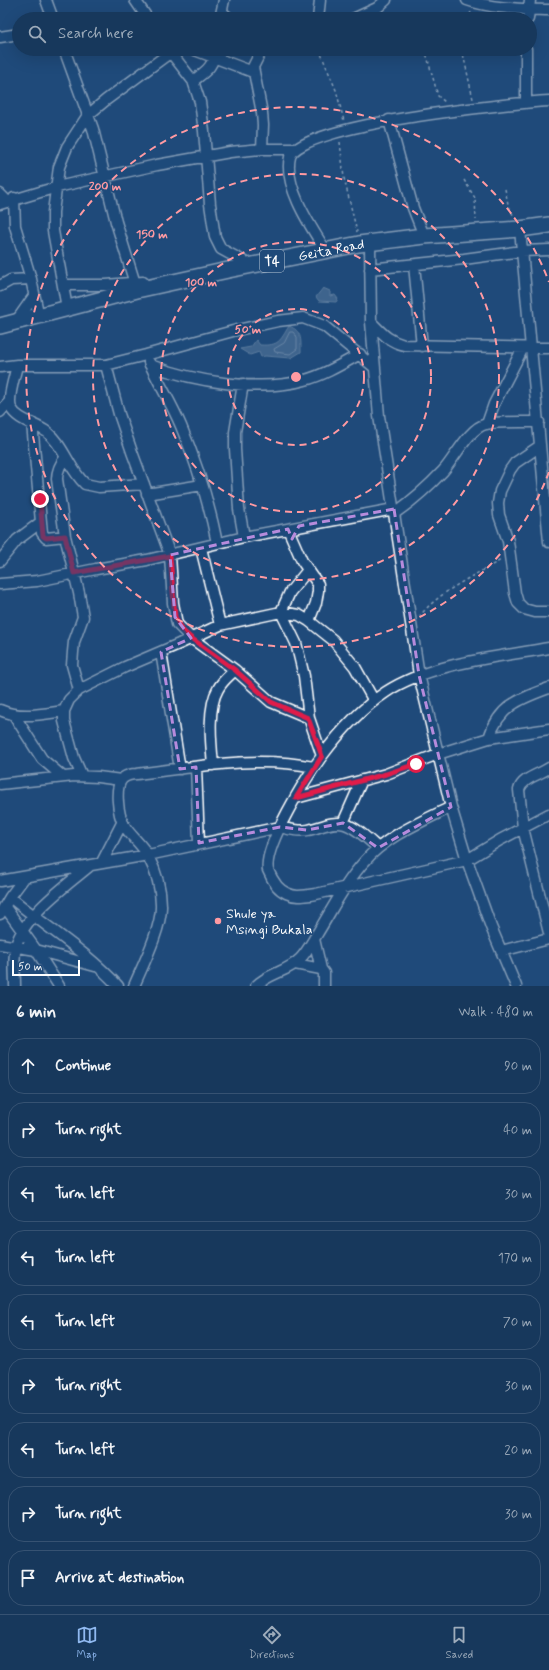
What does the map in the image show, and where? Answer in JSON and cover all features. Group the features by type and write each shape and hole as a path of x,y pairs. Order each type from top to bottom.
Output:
{"highway":[{"name":"Geita Road","path":"5,324 39,317 136,287 228,270 325,248 424,236 475,231 520,229 549,225"}],"street":[{"path":"46,0 50,12"},
{"path":"135,0 143,12"},
{"path":"222,12 224,0"},
{"path":"319,12 320,0"},
{"path":"368,12 377,8 386,0"},
{"path":"467,0 476,3 529,10 549,10"},
{"path":"0,37 12,35"},
{"path":"67,56 88,116 136,287"},
{"path":"67,308 53,231 53,212 59,166 77,129 88,116 106,100 164,56"},
{"path":"176,56 193,81 200,102 215,237 221,249 243,261"},
{"path":"193,81 208,69 214,56"},
{"path":"219,56 253,72"},
{"path":"258,56 253,67 253,72 262,113 262,149"},
{"path":"526,56 526,102"},
{"path":"63,285 136,287 243,261 325,248 300,207 293,189 289,167 290,156 295,149 303,144 342,131 389,120 526,102 549,101"},
{"path":"389,120 414,208 424,236"},
{"path":"39,317 31,279 5,199 57,186 157,165 230,152 262,149 295,149"},
{"path":"520,229 527,348 539,422 540,446 546,489 549,542"},
{"path":"364,243 370,269 371,322 379,416 419,675 451,807 467,860 501,951 516,986"},
{"path":"370,269 414,265 522,250 549,250"},
{"path":"414,265 422,346"},
{"path":"0,286 11,280 31,279"},
{"path":"5,324 34,296"},
{"path":"0,367 17,365 106,364 146,355 233,331 278,321 304,318 324,326 374,367"},
{"path":"371,322 393,342 422,346 549,348"},
{"path":"487,424 497,398 527,348"},
{"path":"150,365 166,371 203,380 243,384 280,384 304,380 320,375 360,354"},
{"path":"146,355 180,424 195,459 218,543"},
{"path":"106,364 119,414 170,556 175,617 181,629 235,670 271,702 308,718"},
{"path":"0,412 9,402 17,365"},
{"path":"243,384 235,432 235,449 239,509 244,537"},
{"path":"9,402 17,415 47,432 56,442 85,484 99,487 144,484"},
{"path":"0,584 37,581 170,556 218,543 299,526 394,511 442,472 453,460 471,434 478,428 487,424 539,422"},
{"path":"32,423 43,536 46,538 65,536"},
{"path":"540,446 515,463 500,491 498,503 499,515 508,541 515,593 518,603 524,609 535,612 549,612"},
{"path":"66,457 60,464 57,472 57,479 65,536 81,599 83,618 74,642 72,665 79,690"},
{"path":"147,494 202,485"},
{"path":"0,561 17,540 41,522"},
{"path":"292,539 299,526"},
{"path":"288,529 302,561 318,584 316,603 309,621"},
{"path":"201,548 220,625"},
{"path":"308,570 290,592 282,612 296,643 301,661 308,718 322,756"},
{"path":"82,776 64,721 64,711 69,700 79,690 125,667 220,625 282,612 299,615 333,640 355,667 374,701"},
{"path":"549,648 464,663 419,675 402,683 374,701 322,756 314,767 280,827 269,855 268,870 274,882 281,891 297,896 345,888 467,860 549,814"},
{"path":"161,652 180,769"},
{"path":"213,765 211,741 214,700 223,681 235,670"},
{"path":"489,738 497,718 507,709 518,701 549,688"},
{"path":"0,710 14,715 29,716 64,711"},
{"path":"14,715 42,759 62,776"},
{"path":"296,798 386,774 438,754 489,738 549,729"},
{"path":"136,984 157,930 162,907 159,881 148,855 122,823 118,802 118,789 124,776 213,765 271,762 296,763 314,767"},
{"path":"196,767 199,843"},
{"path":"549,768 521,785 520,799 523,828 549,933"},
{"path":"0,784 62,776 98,776 121,780"},
{"path":"343,823 362,780"},
{"path":"256,986 262,980 295,964 314,939 345,888 363,862 378,848 396,836 451,807"},
{"path":"15,986 16,946 23,930 33,916 50,900 97,863 122,823"},
{"path":"0,881 148,855 280,827 296,831 343,823 354,828 378,848"},
{"path":"24,878 2,910 23,930 59,986"},
{"path":"10,897 33,916 61,935 101,968 118,986"},
{"path":"314,939 321,969 324,972 324,986"},
{"path":"501,951 549,939"},
{"path":"0,944 36,950 101,968"},
{"path":"295,964 321,969"}],"path":[{"path":"322,56 336,90 342,131 344,178 364,243"},
{"path":"427,56 438,96 459,110"},
{"path":"463,56 476,108"},
{"path":"464,180 475,198 475,231"},
{"path":"505,189 508,204 520,229"},
{"path":"411,626 424,610 437,600 510,556"}],"highlighted area":[{"path":"394,509 419,675 451,807 378,848 343,823 307,830 280,827 199,843 196,767 180,769 161,652 191,638 175,617 170,555 288,529 292,539 299,526"}],"water":[{"path":"323,288 330,291 330,296 335,295 338,299 336,302 319,301 316,297"},
{"path":"289,326 299,333 301,343 301,352 291,358 261,357 259,352 250,355 240,349 251,347 256,340 260,345 271,345 278,342"}],"place":[{"name":"Shule ya Msingi Bukala","path":"218,921"}],"route":[{"path":"40,499 43,536 46,538 65,536 74,573 170,556 175,617 177,624 181,629 235,670 259,693 271,702 308,718 322,756 296,798 386,774 416,764"}]}
